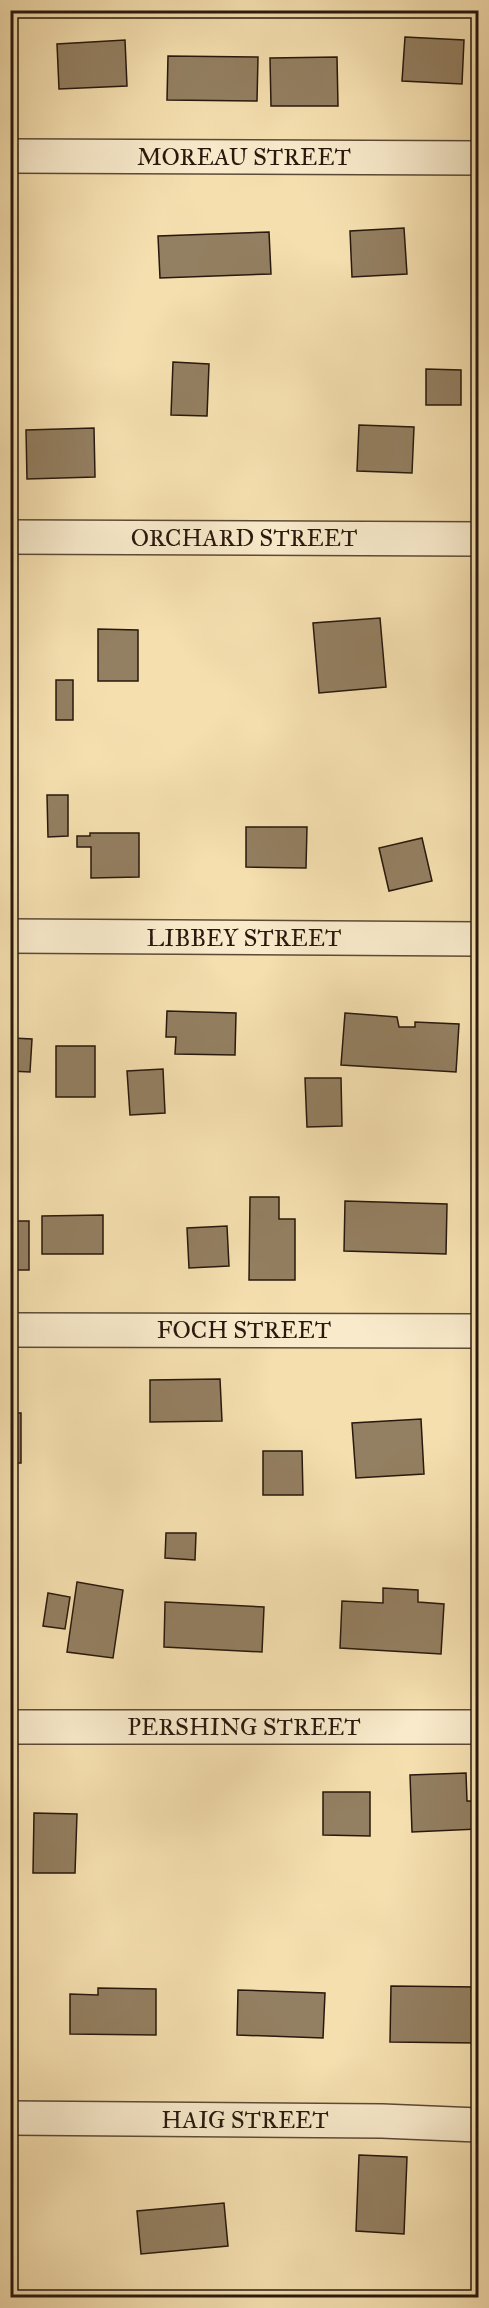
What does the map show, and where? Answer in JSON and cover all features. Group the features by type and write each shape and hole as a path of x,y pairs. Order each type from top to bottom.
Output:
{"street":[{"name":"MOREAU STREET","path":"10,156 478,158"},
{"name":"ORCHARD STREET","path":"10,537 478,539"},
{"name":"LIBBEY STREET","path":"10,936 478,939"},
{"name":"FOCH STREET","path":"10,1330 478,1331"},
{"name":"PERSHING STREET","path":"10,1727 478,1727"},
{"name":"HAIG STREET","path":"10,2118 478,2124"}],"building":[{"path":"405,37 464,40 462,84 402,81"},
{"path":"125,40 127,86 59,89 57,44"},
{"path":"168,56 258,57 257,101 167,100"},
{"path":"337,57 338,106 271,106 270,58"},
{"path":"404,228 407,274 352,277 350,231"},
{"path":"269,232 271,274 160,278 158,236"},
{"path":"173,362 209,364 207,416 171,415"},
{"path":"426,369 461,370 461,405 426,405"},
{"path":"359,425 414,427 412,473 357,471"},
{"path":"94,428 95,477 27,479 26,430"},
{"path":"380,618 386,687 319,693 313,623"},
{"path":"98,629 138,630 138,681 98,681"},
{"path":"56,680 73,680 73,720 56,720"},
{"path":"47,795 68,795 68,836 48,837"},
{"path":"246,827 307,827 306,868 246,867"},
{"path":"10,829 16,829 15,879 10,879"},
{"path":"90,833 139,833 139,877 91,878 91,847 77,847 77,836 90,836"},
{"path":"422,838 432,881 389,891 379,848"},
{"path":"167,1011 236,1013 235,1055 175,1054 176,1037 166,1037"},
{"path":"345,1013 397,1017 399,1027 415,1027 415,1022 459,1024 456,1072 341,1065"},
{"path":"10,1016 14,1016 13,1038 32,1039 30,1072 10,1071"},
{"path":"56,1046 95,1046 95,1097 56,1097"},
{"path":"163,1069 165,1113 130,1115 127,1071"},
{"path":"305,1078 341,1078 342,1126 307,1127"},
{"path":"250,1197 279,1197 279,1219 295,1219 295,1280 249,1280"},
{"path":"345,1201 447,1204 446,1254 344,1251"},
{"path":"103,1215 103,1254 42,1254 42,1216"},
{"path":"10,1221 29,1221 29,1270 10,1270"},
{"path":"227,1226 229,1266 189,1268 187,1228"},
{"path":"220,1379 222,1421 150,1422 150,1380"},
{"path":"10,1413 21,1413 21,1463 10,1463"},
{"path":"421,1419 424,1474 356,1478 352,1423"},
{"path":"263,1451 302,1451 303,1495 263,1495"},
{"path":"166,1533 196,1533 195,1560 165,1558"},
{"path":"77,1582 123,1590 113,1658 67,1652"},
{"path":"383,1588 418,1590 418,1602 444,1604 441,1654 340,1648 342,1601 383,1603"},
{"path":"48,1593 70,1597 65,1629 43,1626"},
{"path":"165,1602 264,1607 262,1652 164,1647"},
{"path":"466,1773 467,1801 478,1801 478,1829 412,1832 410,1775"},
{"path":"323,1792 370,1792 370,1836 323,1835"},
{"path":"34,1813 77,1814 75,1873 33,1873"},
{"path":"391,1986 478,1987 478,2043 390,2042"},
{"path":"98,1988 156,1989 156,2035 70,2034 70,1994 98,1995"},
{"path":"238,1990 325,1993 323,2038 237,2035"},
{"path":"359,2155 407,2157 404,2234 356,2231"},
{"path":"224,2203 228,2246 141,2254 137,2211"}]}
